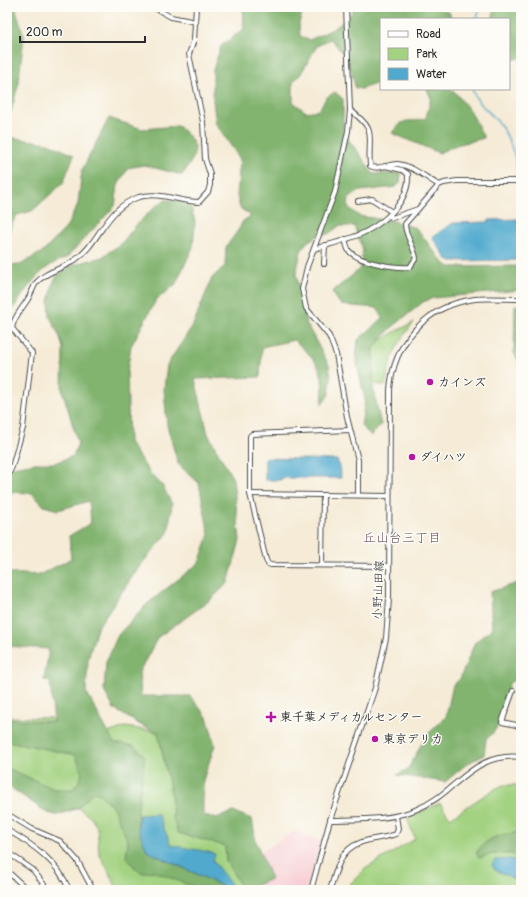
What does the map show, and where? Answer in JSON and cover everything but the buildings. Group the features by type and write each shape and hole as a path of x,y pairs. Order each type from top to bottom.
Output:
{"street":[{"path":"153,7 171,17 196,22"},
{"path":"7,477 12,467 23,428 32,353 12,328 13,320 28,299 36,284 45,275 76,260 91,244 105,223 121,207 131,201 146,196 162,195 199,202 208,192 210,185 210,174 205,159 203,122 189,54 196,22 196,7"},
{"path":"346,7 350,110 348,131 339,176 304,278 302,289 306,308 323,327 333,344 350,430 358,460 358,495"},
{"path":"350,110 363,120 371,131 370,166 386,166 396,163 406,166 439,185"},
{"path":"314,249 366,232 391,213 403,198 407,185 408,174 402,170 386,166"},
{"path":"345,238 349,251 362,259 401,268 410,267 416,258 414,246 405,230 405,224 439,185 457,181 521,181"},
{"path":"358,201 372,199 391,213 392,218 418,209"},
{"path":"324,264 325,245"},
{"name":"小野山田線","path":"311,890 330,820 380,668 387,632 391,378 394,364 401,347 416,328 447,307 474,299 521,299"},
{"path":"350,430 252,434 250,436 250,494 268,564 389,566"},
{"path":"250,494 389,496"},
{"path":"322,565 323,495"},
{"path":"513,691 502,722 521,726"},
{"path":"330,820 378,819 396,816 416,810 434,800 457,783 468,772 483,763 500,757 521,757"},
{"path":"7,814 32,829 60,841 77,860 93,890"},
{"path":"330,890 340,860 348,848 360,842 396,834 398,829 396,816"},
{"path":"7,830 27,842 49,860 69,890"},
{"path":"7,853 33,870 48,890"},
{"path":"7,871 28,890"}],"shaded area":[{"path":"295,831 320,841 307,890 250,890 263,860 260,852"}],"green space":[{"path":"9,7 15,7 24,36 18,86 7,126 7,14"},
{"path":"243,7 304,7 299,23 300,36 309,40 329,31 347,19 355,7 432,7 449,12 452,18 380,18 380,82 361,89 355,88 347,60 335,43 330,39 317,46 300,75 293,82 293,102 306,112 319,110 326,98 335,92 343,99 343,133 373,174 401,173 400,183 396,187 360,191 349,198 348,207 359,216 394,221 416,228 442,261 449,267 521,266 521,290 433,298 423,302 390,329 374,348 373,388 381,425 371,436 361,426 365,400 356,359 358,340 383,318 377,308 341,305 332,292 360,269 363,250 354,226 339,226 328,234 320,234 307,242 301,251 296,274 307,325 329,365 331,379 329,394 322,404 322,382 318,367 315,361 294,340 262,347 260,377 195,379 208,434 233,479 240,540 228,583 209,601 158,637 139,672 141,696 190,696 207,717 215,745 203,780 203,815 216,818 234,812 252,819 256,842 271,879 252,887 250,890 243,890 226,861 225,846 178,833 173,818 171,793 158,732 144,727 114,709 104,691 106,662 118,635 147,604 199,563 209,535 199,483 178,464 167,425 164,389 167,365 193,325 212,278 225,266 226,247 243,221 251,216 240,208 237,196 240,159 216,124 213,101 213,70 221,46 244,29"},
{"path":"494,7 521,7 521,58 510,60 510,18 493,18"},
{"path":"427,90 454,91 471,112 484,138 456,145 439,153 392,133 404,122 426,118 431,98"},
{"path":"109,118 142,129 178,126 190,138 193,144 195,149 192,160 182,175 144,165 128,168 118,185 115,206 66,258 56,262 40,274 27,288 10,313 7,312 7,264 20,265 44,251 66,228 78,204 82,170"},
{"path":"7,137 48,143 74,155 63,183 32,211 17,215 11,226 7,240"},
{"path":"166,200 182,201 191,208 195,221 193,247 175,285 156,300 131,346 127,372 129,442 151,475 162,485 172,504 168,533 139,567 97,628 88,660 86,692 114,743 134,746 145,756 138,808 138,828 153,854 231,890 197,890 194,887 153,871 143,873 137,870 126,857 128,842 114,809 100,794 93,792 79,807 57,815 48,813 7,785 7,768 54,789 73,789 80,780 82,773 75,755 7,741 7,719 54,722 50,681 44,680 49,649 7,646 7,573 39,575 71,559 69,536 91,523 89,501 58,510 44,506 32,493 7,492 7,468 35,463 55,463 73,456 78,443 62,389 63,348 59,335 50,317 49,302 53,283 57,275 73,265 102,257 121,244 137,224 156,206"},
{"path":"515,305 521,306 521,365 514,353"},
{"path":"414,322 398,345 389,367 385,386 368,382 367,363 371,350 387,336"},
{"path":"521,582 521,676 509,683 500,721 492,734 486,739 484,755 468,763 445,782 397,775 408,769 426,736 446,717 453,685 460,679 475,642 492,629 490,592"},
{"path":"7,717 52,718 60,739 93,738 125,727 158,732 171,793 173,818 225,846 226,861 243,890 118,890 99,853 97,827 91,818 79,808 57,815 48,813 7,785"},
{"path":"503,785 521,785 521,890 344,890 365,869 415,839 407,818 440,803 450,818 483,796"},
{"path":"521,832 521,858 511,854 492,854 479,858 476,853 491,839 502,835"}],"water":[{"path":"521,219 521,260 448,261 432,237 453,223"},
{"path":"265,458 337,460 340,466 341,478 281,478 281,480 265,480"},
{"path":"158,814 171,845 215,854 213,861 232,886 231,890 147,851 138,828 139,815"},
{"path":"511,859 521,862 521,882 495,870 492,865 495,860"}],"waterway":[{"path":"477,18 480,7"},
{"path":"472,90 477,99 499,123 506,134 516,162 517,175"}],"place":[{"name":"カインズ","path":"430,382"},
{"name":"ダイハツ","path":"412,457"},
{"name":"東千葉メディカルセンター","path":"271,717"},
{"name":"東京デリカ","path":"375,739"}],"district":[{"name":"丘山台三丁目","path":"402,537"}]}
